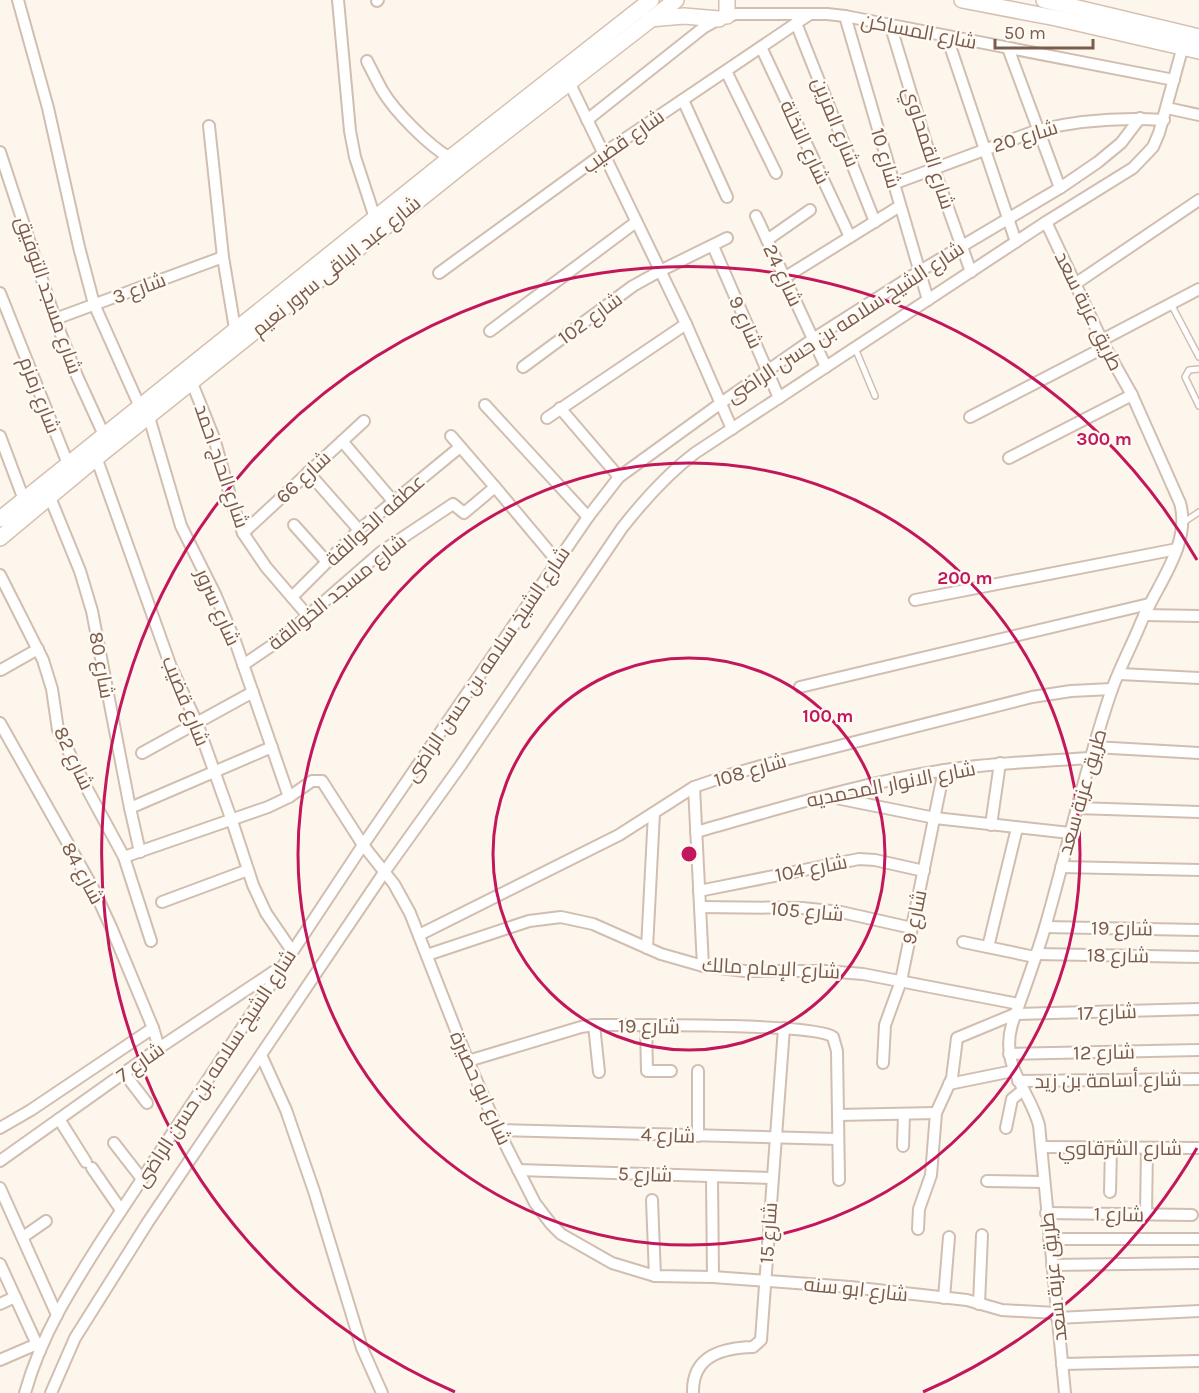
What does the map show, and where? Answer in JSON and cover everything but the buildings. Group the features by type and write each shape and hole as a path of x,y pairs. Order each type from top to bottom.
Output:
{"street":[{"name":"شارع سرور","path":"18,0 48,108 94,304 144,412 181,526 226,617 289,798"},
{"path":"338,0 350,130 355,157 375,218"},
{"name":"شارع عبد الباقى سرور نعيم","path":"189,375 235,329 651,0"},
{"name":"شارع عبد الباقى سرور نعيم","path":"0,519 24,500 47,490 189,375 570,84 676,0"},
{"path":"650,19 684,16 723,17 727,0"},
{"path":"962,0 1056,18 1199,51"},
{"path":"1044,0 1072,3 1199,37"},
{"name":"شارع المساكن","path":"587,120 703,28 723,17 746,14 845,16 1174,80"},
{"name":"شارع قضيب","path":"439,273 604,153 810,14"},
{"name":"شارع 10","path":"845,16 928,300"},
{"name":"شارع المزين","path":"796,23 875,222"},
{"name":"شارع القمحاوي","path":"890,24 934,169 971,272"},
{"path":"946,37 1016,242"},
{"name":"شارع الشيخ سلامه بن حسن الراضى","path":"51,1393 75,1338 147,1222 622,528 650,493 676,468 732,429 1046,222 1133,168 1153,147 1164,120 1183,46"},
{"name":"شارع النخلة","path":"761,47 850,237"},
{"path":"1008,48 1060,188"},
{"path":"367,61 383,92 401,113 450,158"},
{"path":"726,71 776,173"},
{"path":"570,84 686,324 732,429"},
{"path":"683,100 727,197"},
{"path":"1167,108 1199,116"},
{"name":"شارع الشيخ سلامه بن حسن الراضى","path":"25,1393 38,1348 74,1283 121,1210 363,845 557,561 619,477 813,339 921,270 1060,188 1110,153 1140,118"},
{"name":"شارع 20","path":"893,184 1038,130 1099,119 1164,120"},
{"path":"209,126 223,257 235,329"},
{"name":"شارع مسجد التوفيق","path":"0,152 55,319 77,376 104,435"},
{"path":"1075,284 1199,200"},
{"path":"784,278 900,206"},
{"path":"767,240 810,210"},
{"name":"شارع 24","path":"756,216 826,367"},
{"path":"490,331 636,222"},
{"name":"طريق عزبة سعد","path":"1046,222 1103,344 1132,395 1180,503 1184,522 1181,540 1149,604 1112,689 1045,927 1008,1039 1009,1054 1018,1081 1035,1113 1042,1147 1046,1213 1065,1393"},
{"name":"شارع 102","path":"523,367 633,286 727,238"},
{"name":"شارع 9","path":"713,246 779,398"},
{"name":"شارع 3","path":"55,319 223,257"},
{"path":"970,417 1199,289"},
{"name":"شارع زمزم","path":"0,292 68,465"},
{"path":"547,418 686,324"},
{"name":"شارع الحاج احمد","path":"189,375 214,438 243,533 266,567 308,616"},
{"path":"1009,458 1132,395"},
{"path":"485,405 588,517"},
{"path":"560,408 619,477"},
{"name":"شارع عبد الباقى سرور نعيم","path":"0,538 68,465 93,452 104,435 144,412"},
{"name":"شارع 66","path":"243,533 364,421"},
{"path":"0,436 24,500"},
{"path":"452,436 557,561"},
{"path":"342,441 393,501"},
{"name":"عطفه الخوالقة","path":"292,597 358,530 460,447"},
{"name":"شارع قضيب","path":"93,452 171,667 197,723 248,870 266,913 292,951"},
{"path":"308,472 358,530"},
{"name":"شارع مسجد الخوالقة","path":"243,665 280,640 387,548 453,504 464,513 495,487"},
{"name":"شارع 80","path":"47,490 80,571 92,611 140,852"},
{"path":"294,525 327,562"},
{"path":"915,600 1177,549"},
{"name":"شارع 82","path":"0,575 49,675 56,721 62,739 124,857 151,941"},
{"path":"800,687 1149,604"},
{"path":"1144,615 1199,616"},
{"path":"1,670 38,649"},
{"path":"1119,674 1199,678"},
{"name":"شارع 108","path":"419,934 619,835 694,787 718,778 1032,697 1071,691 1112,689"},
{"path":"142,753 253,692"},
{"name":"شارع 84","path":"0,723 93,888 153,1028 159,1048"},
{"path":"130,808 272,747"},
{"name":"شارع الانوار المحمديه","path":"696,832 825,795 944,770 1093,752 1199,753"},
{"path":"991,825 1000,763"},
{"name":"شارع 9","path":"883,1063 885,1025 901,981 944,770"},
{"name":"شارع ابو حصيرة","path":"289,798 312,781 322,781 363,845 385,872 405,904 498,1130 535,1203 547,1219 561,1234 612,1263 655,1276"},
{"path":"694,787 703,966"},
{"path":"825,795 935,818 1070,833"},
{"path":"124,857 232,821 289,798"},
{"path":"1077,808 1199,812"},
{"path":"647,948 654,813"},
{"path":"988,947 1017,828"},
{"name":"شارع 104","path":"699,891 859,859 875,860 924,871"},
{"path":"1061,867 1199,870"},
{"path":"162,902 248,870"},
{"name":"شارع 105","path":"700,907 802,908 841,912 912,928"},
{"name":"شارع الإمام مالك","path":"427,956 529,921 551,917 571,918 593,924 674,958 703,966 766,972 836,971 901,981 1017,1009"},
{"name":"شارع 19","path":"1045,927 1199,930"},
{"name":"شارع 18","path":"963,942 1036,955 1199,957"},
{"name":"شارع 7","path":"0,1161 159,1048 282,966"},
{"path":"918,1229 921,1203 931,1175 936,1113 953,1075 957,1038 1017,1009"},
{"name":"شارع 17","path":"1017,1009 1199,1009"},
{"path":"594,1025 599,1072"},
{"name":"شارع 19","path":"468,1061 580,1027 594,1025 784,1028 825,1033 833,1037 837,1051 838,1115"},
{"path":"646,1026 647,1071 671,1071"},
{"path":"0,1128 31,1110 153,1028"},
{"name":"شارع 15","path":"693,1393 695,1376 699,1368 715,1353 722,1350 753,1347 761,1340 774,1138 784,1028"},
{"name":"شارع 12","path":"1009,1054 1199,1050"},
{"path":"261,1055 286,1110 314,1191 362,1348 382,1393"},
{"path":"698,1071 698,1136"},
{"path":"124,1073 147,1103"},
{"name":"شارع أسامة بن زيد","path":"949,1084 1199,1079"},
{"path":"1006,1128 1018,1081"},
{"path":"839,1180 838,1115 936,1113"},
{"path":"903,1146 904,1114"},
{"path":"59,1119 121,1210"},
{"name":"شارع 4","path":"498,1130 838,1139"},
{"path":"114,1143 142,1179"},
{"name":"شارع الشرقاوي","path":"1042,1147 1199,1148"},
{"path":"1110,1192 1111,1148"},
{"path":"1146,1214 1147,1148"},
{"name":"شارع 5","path":"518,1170 772,1178"},
{"path":"712,1177 713,1277"},
{"path":"987,1181 1044,1182"},
{"path":"0,1188 57,1315"},
{"path":"652,1200 655,1276"},
{"name":"شارع 1","path":"1046,1213 1192,1215"},
{"path":"23,1237 46,1221"},
{"path":"979,1304 982,1236"},
{"path":"944,1298 949,1237"},
{"path":"1049,1239 1199,1239"},
{"path":"1052,1265 1199,1263"},
{"path":"0,1264 38,1348 0,1360"},
{"name":"شارع ابو سنه","path":"655,1276 713,1277 850,1287 944,1298 1002,1310 1057,1315"},
{"path":"0,1304 15,1297"},
{"path":"1057,1315 1199,1311"},
{"path":"1062,1364 1199,1361"}],"lane":[{"path":"1171,304 1199,357"},
{"path":"855,348 875,396"},
{"path":"1199,369 1189,370 1185,377 1199,406"},
{"path":"1184,522 1199,512"}]}
